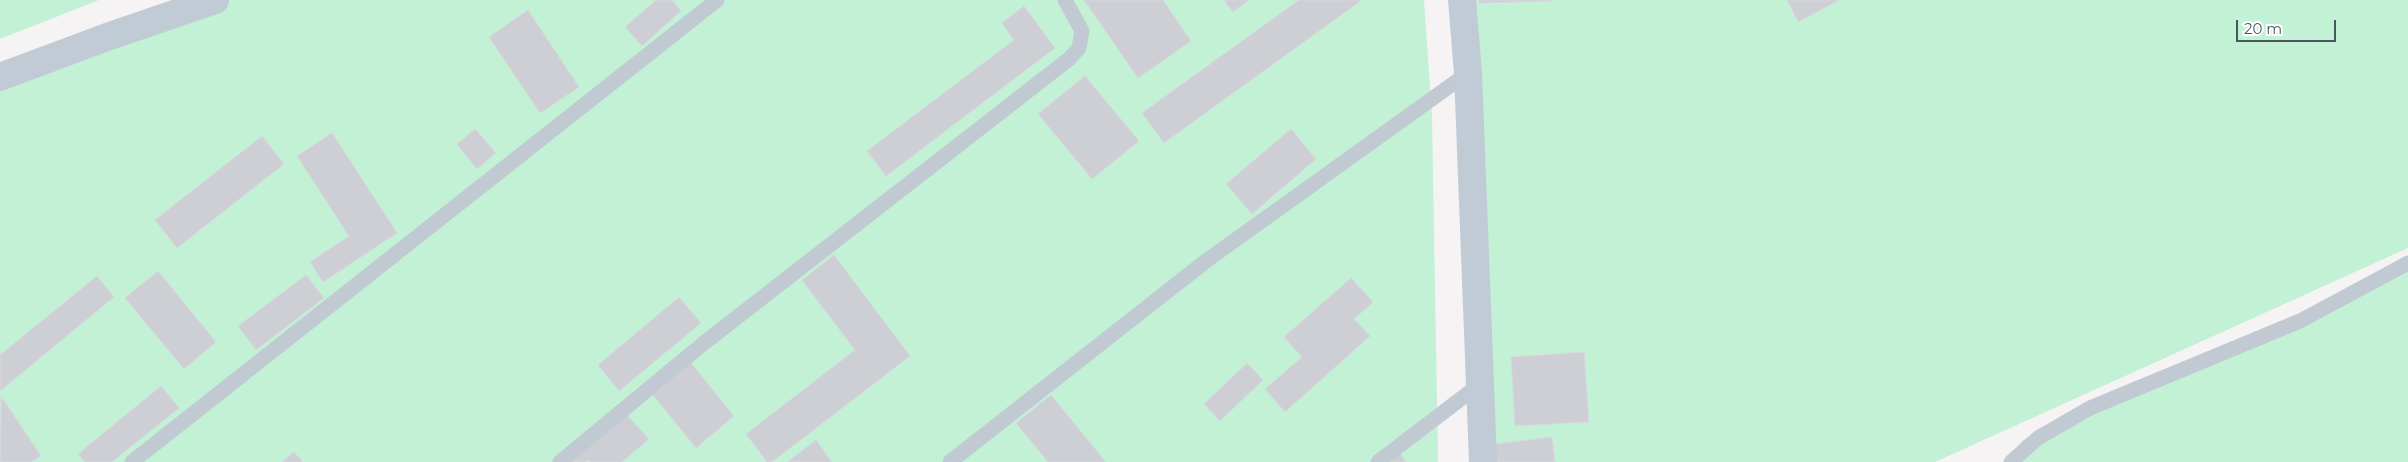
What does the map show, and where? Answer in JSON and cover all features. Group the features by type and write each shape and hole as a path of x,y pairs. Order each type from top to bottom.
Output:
{"street":[{"path":"0,77 107,37 216,0"},
{"path":"1462,0 1468,73 1483,462"}],"lane":[{"path":"132,462 717,0"},
{"path":"560,462 704,343 1069,59 1079,48 1082,31 1065,0"},
{"path":"950,462 1206,261 1468,73"},
{"path":"2011,462 2038,438 2090,408 2300,321 2408,262"},
{"path":"1378,462 1480,385"}],"green space":[{"path":"0,0 99,0 0,39"},
{"path":"232,0 1424,0 1432,116 1438,462 0,462 0,68 212,3"},
{"path":"1468,0 2408,0 2408,248 1935,462 1484,462"},
{"path":"2408,270 2408,462 2006,462 2023,440 2295,331"}],"building":[{"path":"656,0 672,0 681,11 642,46 625,27"},
{"path":"1084,0 1163,0 1191,41 1138,78"},
{"path":"1224,0 1249,0 1233,12"},
{"path":"1299,0 1362,0 1164,143 1142,113"},
{"path":"1479,0 1552,0 1552,1 1479,3"},
{"path":"1787,0 1839,0 1798,22"},
{"path":"1024,6 1055,48 886,176 867,151 1014,40 1002,23"},
{"path":"528,10 579,87 540,113 489,37"},
{"path":"1085,76 1139,141 1092,179 1038,114"},
{"path":"475,129 496,153 477,169 457,144"},
{"path":"1291,129 1316,159 1252,214 1226,184"},
{"path":"332,133 397,233 323,282 310,262 349,236 297,156"},
{"path":"262,136 284,164 177,248 155,220"},
{"path":"834,255 910,356 772,462 767,462 746,434 855,350 802,280"},
{"path":"158,271 216,342 184,369 125,298"},
{"path":"306,275 324,298 256,350 238,326"},
{"path":"97,276 114,297 0,391 0,355"},
{"path":"1351,278 1373,302 1354,319 1370,336 1285,412 1265,389 1302,357 1284,337"},
{"path":"679,297 701,323 619,391 598,365"},
{"path":"1584,352 1589,422 1515,426 1511,357"},
{"path":"691,363 734,416 696,448 653,395"},
{"path":"1247,363 1263,380 1220,421 1204,404"},
{"path":"161,386 179,408 112,462 85,462 78,454"},
{"path":"1051,395 1106,462 1048,462 1016,423"},
{"path":"1,396 41,456 31,462 0,462"},
{"path":"625,413 649,439 622,462 590,462 588,460 586,462 569,462"},
{"path":"1552,437 1555,462 1490,462 1488,445"},
{"path":"816,440 832,462 787,462"},
{"path":"294,452 303,462 282,462"},
{"path":"1400,453 1406,462 1386,462"}]}
